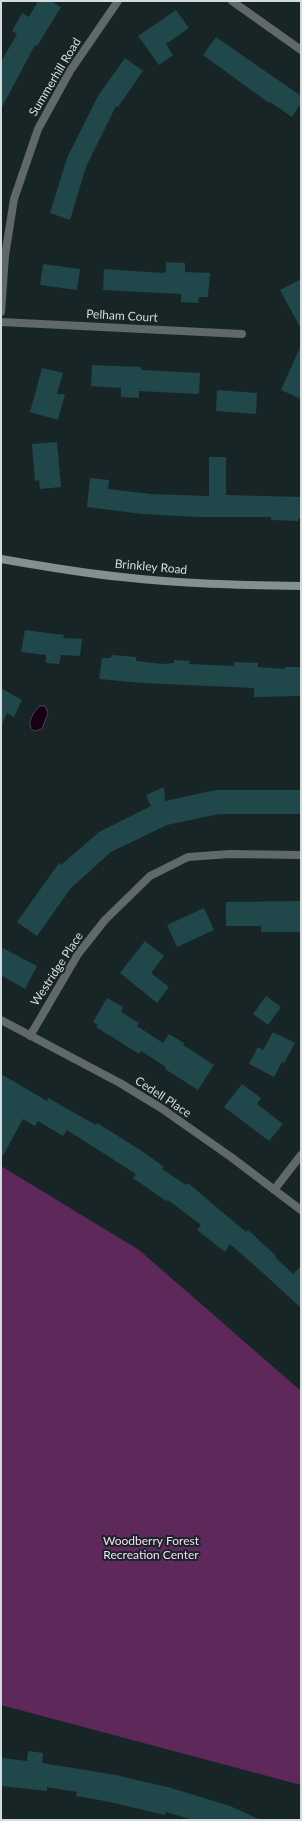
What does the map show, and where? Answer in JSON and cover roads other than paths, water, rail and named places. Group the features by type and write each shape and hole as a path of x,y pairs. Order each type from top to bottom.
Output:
{"main road":[{"name":"Brinkley Road","path":"1,560 76,572 166,581 237,585 301,586"}],"street":[{"name":"Summerhill Road","path":"1,312 5,256 14,199 38,129 70,71 118,1"},
{"path":"232,1 301,50"},
{"name":"Pelham Court","path":"1,322 242,334"},
{"name":"Westridge Place","path":"30,1036 78,954 105,920 150,876 188,856 230,854 301,854"},
{"name":"Cedell Place","path":"1,1020 120,1083 161,1108 301,1210"},
{"path":"274,1190 301,1154"}],"park label":[{"name":"Woodberry Forest Recreation Center","path":"151,1548"}]}
